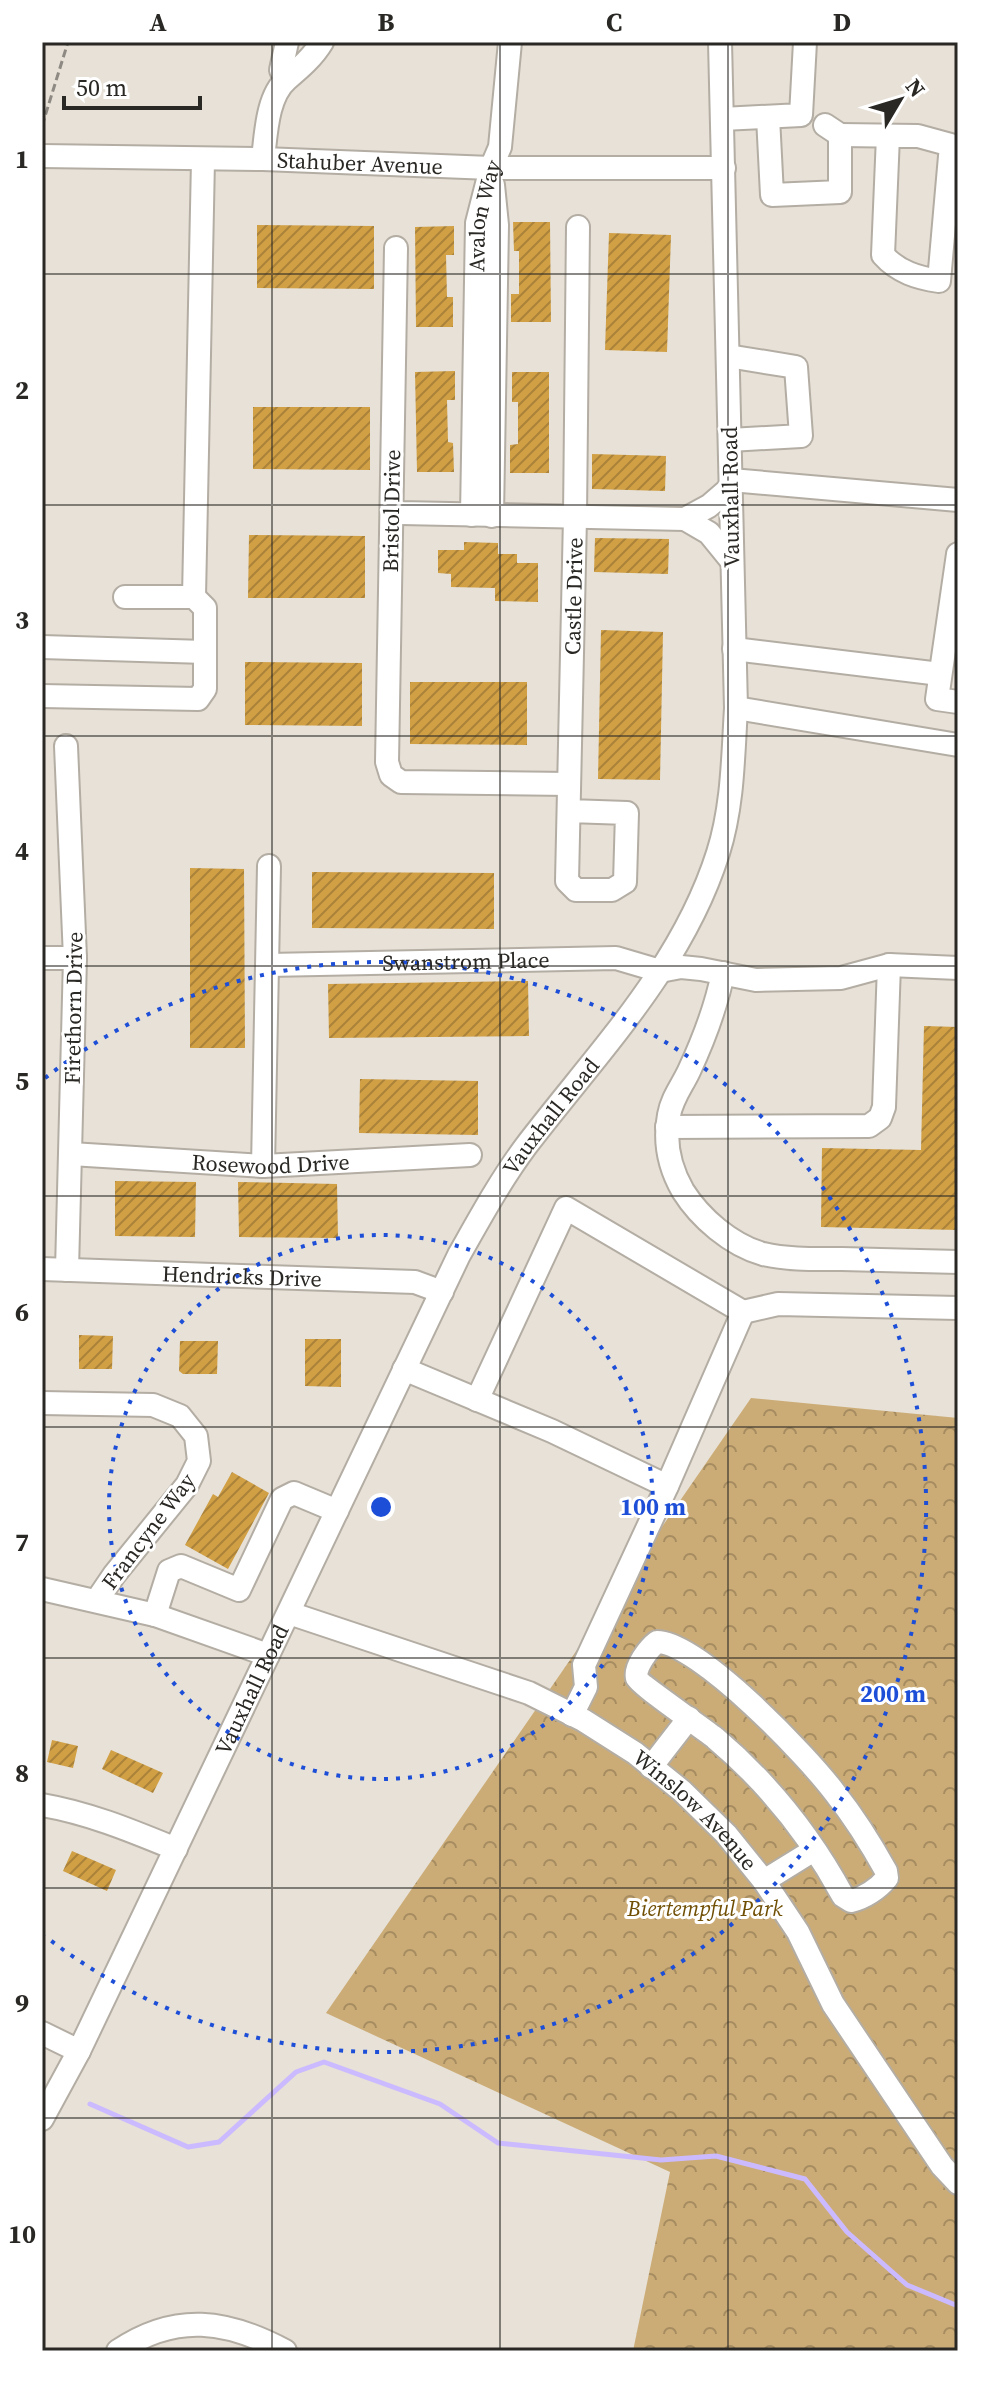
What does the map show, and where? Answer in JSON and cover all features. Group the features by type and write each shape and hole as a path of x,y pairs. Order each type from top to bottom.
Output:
{"street":[{"path":"285,80 281,70 287,42"},
{"path":"263,159 268,113 285,80 296,74 322,42"},
{"path":"491,168 500,147 510,42"},
{"name":"Vauxhall Road","path":"42,2119 79,2051 404,1369 495,1191 637,1007 679,943 699,904 719,850 731,794 736,708 720,42"},
{"path":"768,117 772,195 840,192 819,124 805,42"},
{"path":"722,119 768,117 888,136 918,136 951,145 939,281 920,278 893,266 883,255 888,136"},
{"name":"Stahuber Avenue","path":"42,156 263,159 491,168 724,168"},
{"path":"194,597 203,160"},
{"name":"Avalon Way","path":"482,515 497,225 491,168"},
{"name":"Castle Drive","path":"569,811 578,227"},
{"name":"Bristol Drive","path":"396,248 387,762 391,775 401,782 569,784"},
{"path":"728,356 796,367 801,436 730,440"},
{"path":"685,519 709,506 731,484 958,500"},
{"path":"392,509 401,513 685,519 709,533 731,560"},
{"path":"958,554 937,699 958,702"},
{"path":"42,696 198,699 205,689 205,608 194,597 125,597"},
{"path":"42,647 205,652"},
{"path":"734,649 940,674"},
{"path":"736,708 958,745"},
{"name":"Firethorn Drive","path":"66,746 75,958 67,1270"},
{"path":"263,1166 269,866"},
{"path":"42,958 75,958"},
{"name":"Swanstrom Place","path":"268,965 616,958 660,971 681,967 756,980 841,978 889,965 958,968"},
{"path":"667,1127 869,1126 880,1118 884,1107 889,965"},
{"path":"723,973 718,1001 688,1073 673,1100 667,1127 670,1161 690,1202 711,1224 735,1241 760,1253 803,1258 958,1262"},
{"name":"Rosewood Drive","path":"71,1154 263,1166 470,1155"},
{"path":"477,1400 566,1208 743,1312 778,1304 958,1308"},
{"name":"Hendricks Drive","path":"42,1269 415,1282 442,1292"},
{"path":"572,1715 586,1687 584,1665 743,1312"},
{"path":"404,1369 552,1431 667,1486"},
{"name":"Francyne Way","path":"42,1403 153,1405 180,1416 196,1436 199,1461 187,1485 97,1600"},
{"path":"155,1615 169,1571 175,1567 181,1566 239,1590 287,1494 294,1493 337,1511"},
{"path":"42,1589 155,1615 268,1655"},
{"name":"Winslow Avenue","path":"289,1613 529,1693 635,1753 682,1791 726,1834 764,1881 798,1932 833,2004 942,2166 958,2183"},
{"path":"657,1642 665,1642 686,1653 776,1727 835,1792 859,1826 886,1871 887,1878 881,1885 851,1901 843,1896 783,1807 751,1771 689,1718 641,1685 637,1679 637,1670 657,1642"},
{"path":"651,1767 689,1718"},
{"path":"42,1805 118,1825 176,1849"},
{"path":"764,1881 814,1850"},
{"path":"42,2033 79,2051"},
{"path":"118,2351 158,2330 202,2324 245,2331 285,2351"}],"path":[{"path":"42,126 68,42"}],"green space":[{"name":"Biertempful Park","path":"751,1398 958,1418 958,2351 633,2351 670,2172 326,2013"}],"building":[{"path":"513,222 550,222 551,322 511,322 511,294 519,294 519,251 514,251"},
{"path":"257,225 374,226 374,289 257,288"},
{"path":"454,226 454,255 446,255 447,297 453,297 453,327 416,327 415,227"},
{"path":"609,233 671,235 667,352 605,350"},
{"path":"455,371 455,400 447,400 448,442 453,443 454,472 417,472 415,372"},
{"path":"512,372 549,372 549,473 510,473 510,445 518,444 518,402 512,402"},
{"path":"253,407 370,407 370,470 253,469"},
{"path":"592,454 666,456 665,491 592,489"},
{"path":"249,535 365,536 365,598 248,598"},
{"path":"595,538 669,539 668,574 594,572"},
{"path":"464,542 498,543 498,554 517,554 517,563 538,563 538,602 495,601 495,588 451,587 451,574 438,573 438,550 464,550"},
{"path":"601,630 663,632 660,780 598,779"},
{"path":"245,662 362,663 362,726 245,725"},
{"path":"410,682 527,682 527,745 410,744"},
{"path":"190,868 244,869 245,1048 190,1048"},
{"path":"312,872 494,873 494,929 312,928"},
{"path":"528,981 529,1036 329,1038 328,984"},
{"path":"924,1026 958,1027 958,1230 821,1227 822,1148 921,1150"},
{"path":"360,1079 478,1081 478,1135 359,1133"},
{"path":"115,1181 196,1182 195,1237 115,1236"},
{"path":"238,1182 337,1184 338,1238 239,1237"},
{"path":"79,1335 113,1336 112,1369 79,1369"},
{"path":"305,1339 341,1339 341,1387 305,1386"},
{"path":"180,1341 218,1341 217,1374 183,1374 179,1371"},
{"path":"232,1472 269,1493 228,1569 185,1545 213,1494 218,1497"},
{"path":"52,1740 78,1746 73,1768 47,1762"},
{"path":"111,1750 163,1773 153,1793 102,1769"},
{"path":"72,1851 116,1870 107,1891 63,1871"}],"waterway":[{"path":"90,2104 188,2147 219,2142 296,2072 324,2062 440,2104 498,2143 661,2160 716,2156 805,2179 847,2232 907,2285 958,2306"}]}
